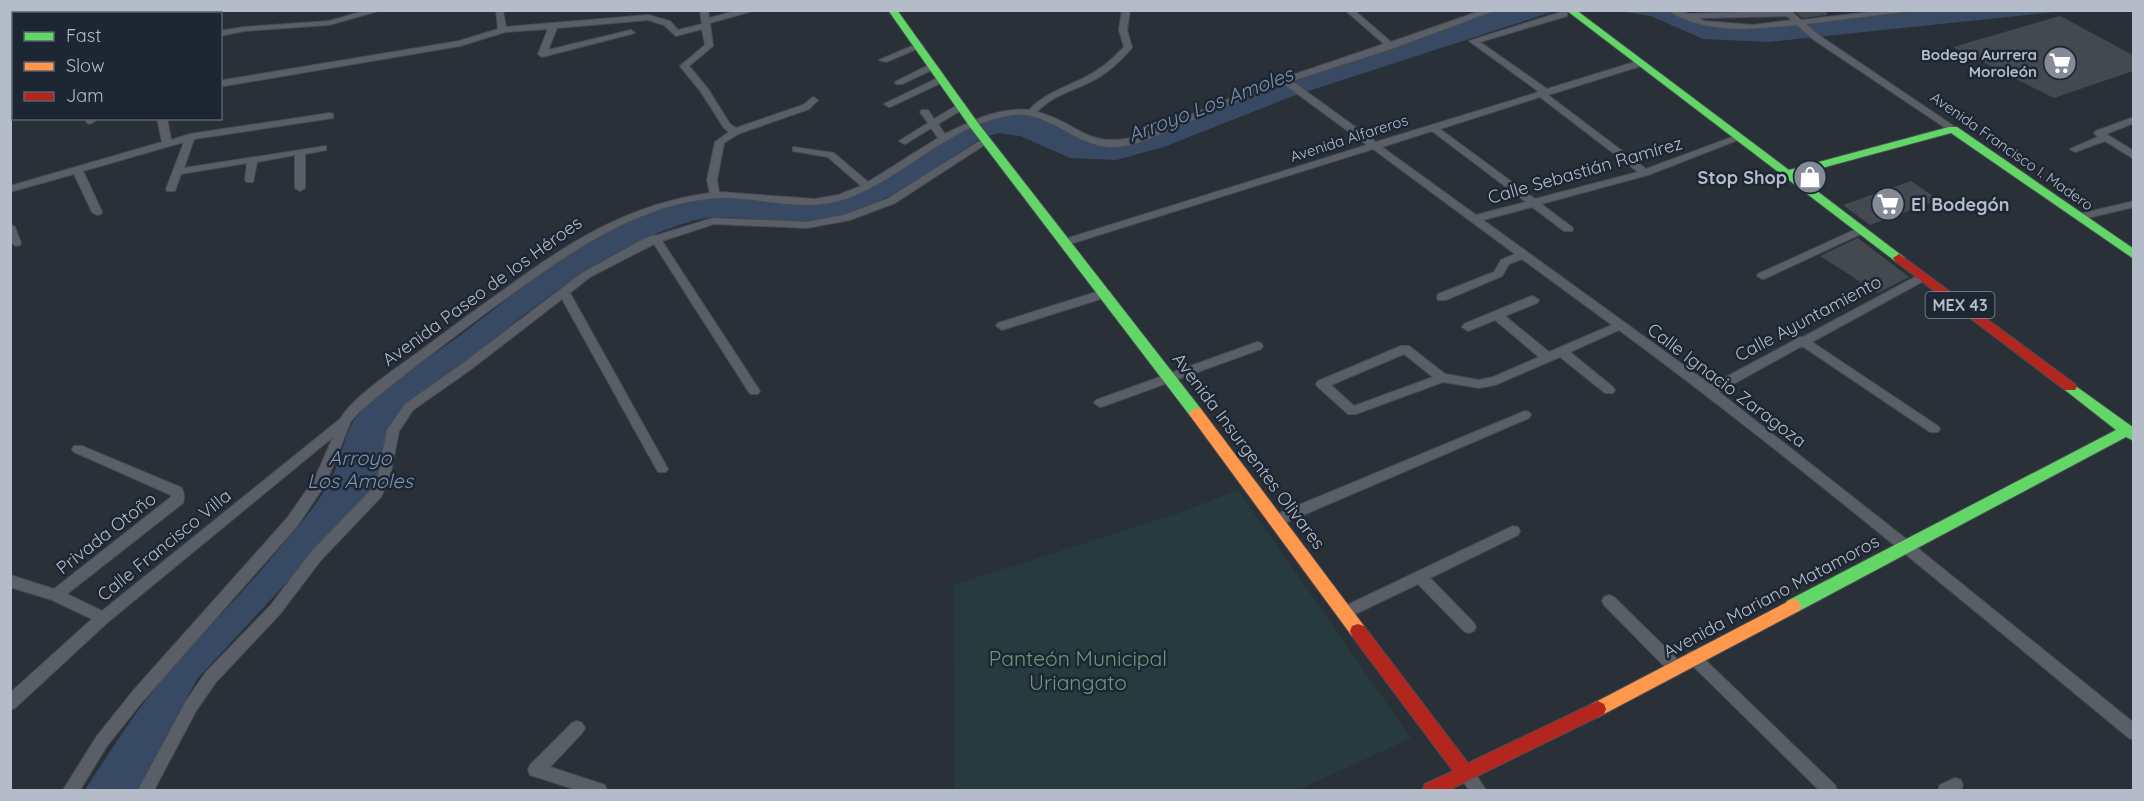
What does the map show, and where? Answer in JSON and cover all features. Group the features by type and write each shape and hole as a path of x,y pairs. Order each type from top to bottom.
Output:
{"street":[{"path":"222,34 244,29 329,23 378,10"},
{"path":"704,10 709,46 684,66 705,91 727,126 735,132"},
{"path":"224,83 460,43 504,30 648,17 667,23 676,33 752,10"},
{"path":"892,10 920,46 973,124"},
{"path":"1126,10 1122,30 1128,47 1113,65 1092,78 1041,100 1032,112 1084,137 1107,144 1123,143 1492,10"},
{"path":"1349,10 1390,45"},
{"path":"1671,10 1720,27 1753,27 1915,10"},
{"path":"499,11 501,28 504,30"},
{"path":"1564,12 1473,41 1543,92 1645,173"},
{"name":"MEX 43","path":"1564,12 1787,174 2131,431"},
{"path":"1687,16 1786,12"},
{"name":"Avenida Francisco I. Madero","path":"1786,12 1817,38 1953,129 2133,255"},
{"path":"554,24 542,54 631,33"},
{"path":"883,60 920,46"},
{"name":"Avenida Alfareros","path":"1066,242 1637,64"},
{"path":"899,82 933,66"},
{"path":"889,104 942,79"},
{"name":"Calle Ignacio Zaragoza","path":"1287,82 1710,391 1905,546 2133,733"},
{"path":"715,195 712,180 720,142 735,132 806,107 813,100"},
{"path":"904,141 962,106"},
{"path":"925,112 944,140"},
{"name":"Avenida Paseo de los Héroes","path":"71,790 102,741 137,697 293,521 321,480 346,420 407,367 580,240 608,225 657,206 715,195 789,202 840,198 868,187 973,124 1014,112 1032,112"},
{"path":"10,189 190,137 330,116"},
{"path":"162,120 167,143"},
{"path":"2133,120 2100,133 2104,138 2133,156"},
{"name":"Avenida Insurgentes Olivares","path":"973,124 1170,377 1275,522 1346,612 1478,790"},
{"path":"1432,127 1568,229"},
{"path":"1787,174 1953,129"},
{"path":"171,189 190,137"},
{"name":"Calle Sebastián Ramírez","path":"1474,219 1645,173 1738,138"},
{"path":"2075,149 2104,138"},
{"path":"146,790 191,706 211,677 275,610 316,556 376,492 384,476 393,430 409,406 466,367 607,262 654,238 713,221 807,225 846,218 891,201 985,139"},
{"path":"177,172 323,148"},
{"path":"795,149 831,155 868,187"},
{"path":"300,152 300,188"},
{"path":"250,180 252,159"},
{"path":"77,170 98,212"},
{"path":"2079,217 2133,204"},
{"path":"10,226 16,243"},
{"path":"1762,276 1861,230"},
{"path":"654,238 754,391"},
{"path":"1442,297 1498,273 1505,262 1522,255"},
{"name":"Calle Ayuntamiento","path":"1710,391 1801,340 1923,277"},
{"path":"564,292 662,469"},
{"path":"1002,326 1106,293"},
{"path":"1468,327 1533,300"},
{"path":"1496,315 1548,358"},
{"path":"1442,378 1352,411 1322,384 1405,349 1442,378 1479,384 1495,381 1619,326"},
{"path":"1801,340 1934,429"},
{"path":"1100,402 1257,346"},
{"path":"1562,352 1609,390"},
{"path":"1275,522 1525,415"},
{"name":"Calle Francisco Villa","path":"10,703 103,618 346,420"},
{"name":"Avenida Mariano Matamoros","path":"1431,790 1569,724 1905,546 2131,431"},
{"name":"Privada Otoño","path":"56,596 178,499 177,492 78,449"},
{"path":"1346,612 1513,531"},
{"path":"1420,577 1469,627"},
{"path":"10,581 56,596 103,618"},
{"path":"1609,601 1675,667"},
{"path":"1693,657 1829,790"},
{"path":"577,728 536,770 599,790"}],"green space":[{"name":"Panteón Municipal Uriangato","path":"1238,490 1411,738 1298,790 955,790 953,585 1179,513"}],"water":[{"name":"Arroyo Los Amoles","path":"1494,11 1555,11 1293,96 1164,147 1116,160 1070,158 1020,136 999,133 983,137 882,200 838,216 802,222 727,217 708,218 675,226 628,246 561,288 402,410 389,429 383,468 373,490 197,679 137,790 85,790 161,681 255,577 311,510 332,477 349,429 358,415 393,383 458,337 542,272 610,228 657,208 694,199 719,197 802,204 844,198 887,179 971,127 993,118 1017,114 1044,118 1095,142 1123,146 1231,104"},
{"path":"1619,11 1669,11 1719,27 1754,29 1920,11 2064,11 1769,42 1703,39 1651,16"}],"building":[{"path":"1794,10 1827,10 1827,15 1802,18"},
{"name":"Bodega Aurrera Moroleón","path":"2060,16 2133,55 2133,71 2054,98 1953,47"},
{"name":"El Bodegón","path":"1911,181 1939,200 1870,225 1843,205"},
{"path":"1858,238 1909,277 1878,293 1820,256"}],"traffic: fast":[{"path":"892,10 974,125 1196,413"},
{"path":"1570,10 1899,258"},
{"path":"1787,174 1953,129 2134,255"},
{"path":"2070,387 2134,436"},
{"path":"1793,606 2126,431"}],"traffic: slow":[{"path":"1196,413 1358,631"},
{"path":"1598,709 1793,606"}],"traffic: jam":[{"path":"1899,258 2070,387"},
{"path":"1358,631 1466,774"},
{"path":"1431,790 1598,709"}],"place":[{"name":"Bodega Aurrera Moroleón","path":"2060,63"},
{"name":"Stop Shop","path":"1810,177"},
{"name":"El Bodegón","path":"1888,204"}]}
